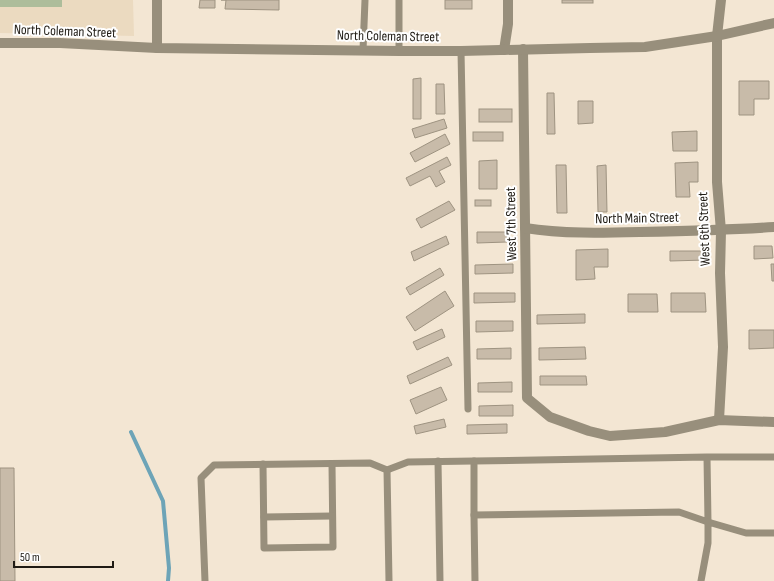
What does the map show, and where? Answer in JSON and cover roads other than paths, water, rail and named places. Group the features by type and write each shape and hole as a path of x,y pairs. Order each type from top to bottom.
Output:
{"street":[{"path":"157,0 157,48"},
{"path":"504,50 508,24 508,0"},
{"name":"West 6th Street","path":"719,420 724,346 720,273 721,231 717,182 717,36 721,0"},
{"name":"North Coleman Street","path":"0,43 157,48 399,51 504,50 645,46 717,36 774,23"},
{"name":"West 7th Street","path":"523,49 527,398 550,417 589,431 610,436 665,432 719,420"},
{"name":"North Main Street","path":"525,228 558,232 721,231 774,227"},
{"path":"719,420 774,422"}],"lane":[{"path":"363,50 365,0"},
{"path":"399,0 399,51"},
{"path":"461,51 468,409"},
{"path":"701,581 708,543 707,457"},
{"path":"205,581 201,478 214,465 370,463 387,470 408,462 774,457"},
{"path":"438,461 440,581"},
{"path":"474,461 475,581"},
{"path":"264,464 264,548 333,547 332,464"},
{"path":"387,470 389,581"},
{"path":"474,514 679,512 746,533 774,533"},
{"path":"264,517 332,516"}],"waterway":[{"path":"131,432 163,501 169,568 168,581"}]}
